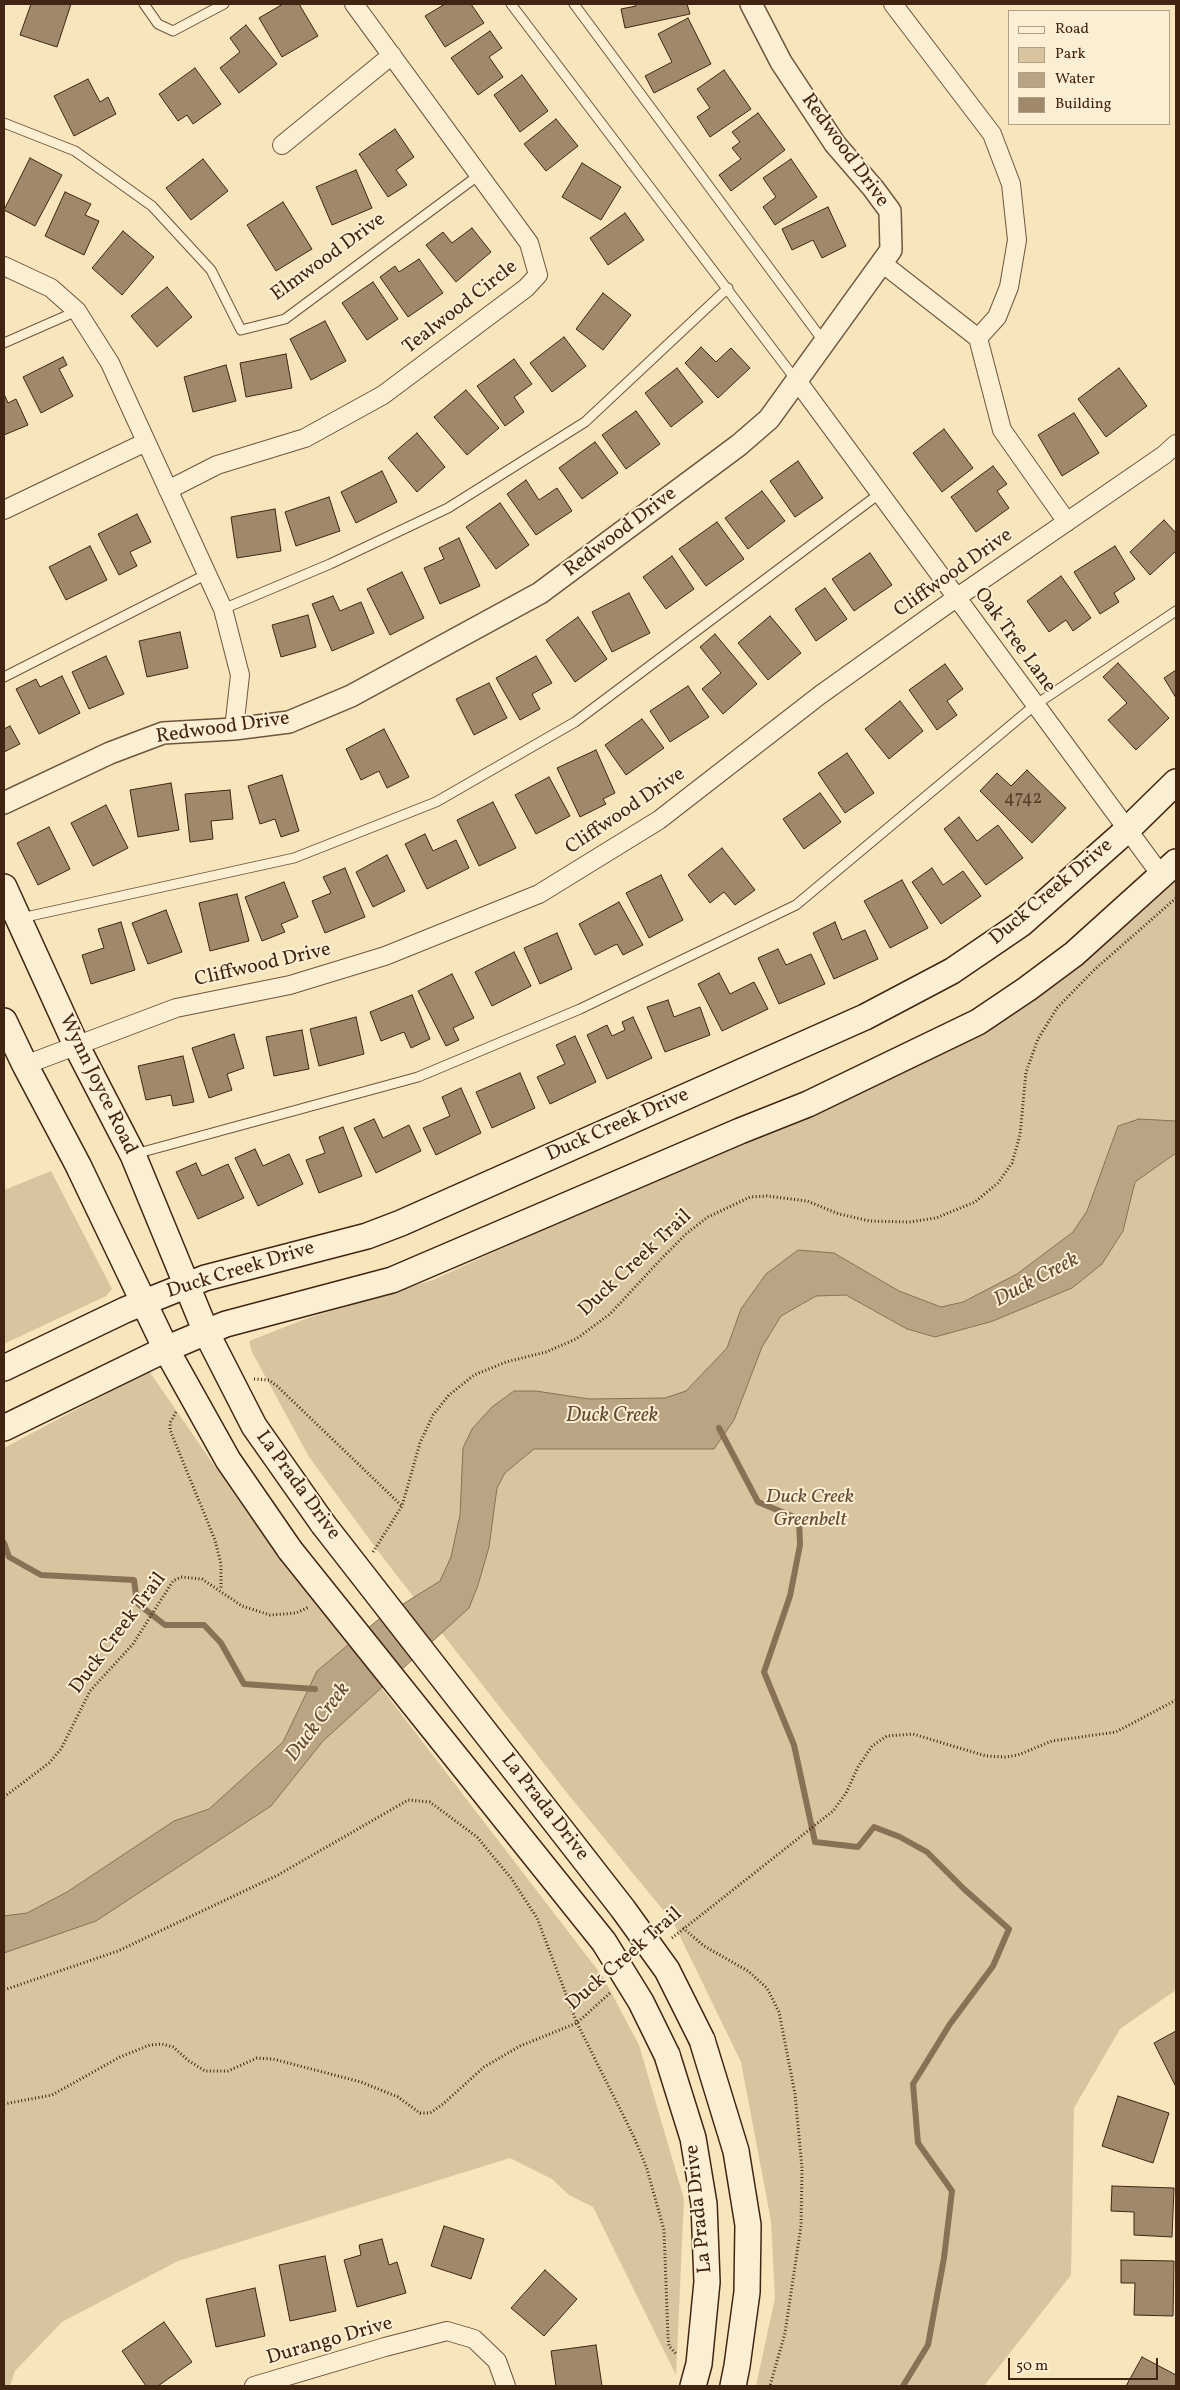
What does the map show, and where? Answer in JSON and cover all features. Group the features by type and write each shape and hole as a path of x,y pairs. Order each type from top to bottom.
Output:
{"main road":[{"name":"Duck Creek Drive","path":"4,1368 143,1302 186,1285 282,1257 368,1236 865,1017 952,971 1021,924 1127,830 1176,782"},
{"path":"4,1428 166,1348 226,1324 392,1280 817,1100 978,1022 1074,954 1168,868"},
{"name":"Wynn Joyce Road","path":"4,887 76,1045 132,1155 186,1285"},
{"path":"4,1021 25,1066 78,1165 143,1302"},
{"name":"La Prada Drive","path":"186,1285 206,1332 254,1426 322,1524 623,1909 667,1970 702,2040 736,2151 748,2224 747,2292 738,2366 733,2386"},
{"name":"La Prada Drive","path":"143,1302 166,1348 228,1460 290,1550 604,1942 641,2002 667,2055 693,2138 704,2204 708,2282 699,2364 693,2386"}],"street":[{"name":"Tealwood Circle","path":"168,490 217,465 305,438 383,395 526,288 538,275 529,243 354,4"},
{"name":"Redwood Drive","path":"4,803 110,753 163,733 234,729 289,722 351,696 540,593 739,445 770,419 891,250 890,211 874,188 835,144 781,62 751,4"},
{"path":"893,4 992,134 1011,184 1017,240 1009,287 997,317 978,338"},
{"path":"282,145 392,55"},
{"path":"882,263 978,338 1002,430 1066,522"},
{"path":"4,266 51,288 77,311 110,363 223,609 240,675 234,729"},
{"name":"Oak Tree Lane","path":"798,382 1127,830 1168,868"},
{"path":"4,510 146,442"},
{"name":"Cliffwood Drive","path":"25,1066 176,1008 290,985 385,956 539,894 658,820 820,695 956,598 1164,455 1176,444"},
{"name":"Durango Drive","path":"254,2386 447,2331 474,2339 497,2361 506,2386"}],"lane":[{"path":"144,4 158,24 173,31 224,4"},
{"path":"511,4 798,382"},
{"path":"574,4 825,344"},
{"name":"Elmwood Drive","path":"4,123 75,151 152,206 211,270 241,330 285,319 479,175"},
{"path":"223,609 330,564 448,508 585,422 728,288"},
{"path":"4,343 77,311"},
{"path":"18,918 294,858 436,802 575,722 879,494"},
{"path":"4,677 207,574"},
{"path":"132,1155 418,1077 580,1009 796,905 1035,705 1176,611"}],"path":[{"name":"Duck Creek Trail","path":"367,1558 389,1531 402,1506 420,1443 433,1415 450,1394 474,1375 506,1362 546,1352 576,1339 610,1314 687,1233 708,1217 729,1205 750,1197 782,1196 807,1201 840,1214 870,1221 909,1222 936,1218 975,1202 998,1183 1012,1163 1020,1135 1026,1072 1030,1057 1038,1039 1058,1008 1094,970 1176,898"},
{"path":"251,1380 269,1380 277,1386 402,1506"},
{"path":"177,1411 170,1424 170,1430 214,1540 221,1564 221,1590"},
{"name":"Duck Creek Trail","path":"4,1797 49,1763 61,1749 90,1691 133,1644 173,1581 181,1577 202,1579 221,1590 242,1606 270,1615 296,1613 314,1603"},
{"name":"Duck Creek Trail","path":"669,1941 795,1839 833,1811 846,1793 858,1767 872,1746 887,1736 912,1734 986,1756 1004,1757 1018,1755 1052,1741 1116,1732 1176,1700"},
{"path":"4,1990 118,1951 278,1875 408,1800 430,1802 477,1837 511,1878 537,1918 577,2023 634,2137 658,2202 664,2230 669,2346 677,2356"},
{"path":"683,1928 704,1946 748,1971 767,1988 779,2012 783,2030 795,2094 802,2168 801,2226 785,2333 770,2386"},
{"name":"Duck Creek Trail","path":"4,2104 52,2095 120,2057 150,2045 162,2044 173,2047 204,2071 228,2070 257,2058 273,2058 361,2082 398,2097 420,2113 430,2113 444,2104 484,2067 520,2046 577,2023 612,1991"}],"green space":[{"name":"Duck Creek Greenbelt","path":"1176,879 1176,1990 1120,2029 1074,2108 1071,2275 984,2386 756,2386 775,2298 771,2221 741,2062 673,1922 567,1793 387,1563 309,1457 252,1352 249,1341 308,1318 433,1280 668,1172 1088,955"},
{"path":"51,1171 112,1289 106,1296 4,1344 4,1190"},
{"path":"149,1371 247,1513 603,1977 639,2045 684,2199 676,2375 593,2207 569,2195 552,2179 510,2158 178,2261 62,2322 15,2371 10,2386 4,2386 4,1448"}],"water":[{"name":"Duck Creek","path":"1139,1119 1176,1121 1176,1153 1135,1182 1123,1231 1102,1264 1072,1288 993,1321 935,1337 907,1329 846,1295 816,1296 781,1316 762,1347 734,1420 714,1449 534,1449 505,1473 497,1488 489,1547 469,1608 323,1741 271,1806 96,1921 4,1953 4,1916 27,1913 67,1892 174,1821 209,1809 283,1742 317,1671 379,1619 440,1581 451,1557 460,1515 463,1448 472,1429 492,1407 514,1391 536,1391 589,1399 665,1398 686,1391 727,1348 741,1309 766,1274 798,1250 834,1253 899,1291 941,1307 963,1302 1017,1274 1073,1232 1087,1211 1118,1126"}],"building":[{"path":"31,4 71,4 57,47 20,35"},
{"path":"283,4 299,4 318,36 282,57 259,18"},
{"path":"445,4 471,4 484,23 445,47 425,16"},
{"path":"635,4 687,4 690,14 625,28 621,9 636,6"},
{"path":"688,18 711,64 654,93 645,76 672,62 658,34"},
{"path":"246,25 277,64 239,93 220,68 240,52 230,38"},
{"path":"490,31 502,48 489,57 503,77 478,95 451,58"},
{"path":"195,68 221,104 193,124 187,115 178,121 159,94"},
{"path":"724,70 751,109 710,137 697,117 710,108 697,89"},
{"path":"522,75 548,111 520,132 494,95"},
{"path":"88,79 100,102 108,97 116,114 74,136 54,96"},
{"path":"758,113 785,150 731,191 719,175 741,159 732,148 740,142 732,132"},
{"path":"556,119 578,146 546,171 524,144"},
{"path":"395,129 414,157 396,170 407,185 388,197 359,154"},
{"path":"30,158 62,175 35,226 4,210"},
{"path":"203,159 228,191 191,220 166,188"},
{"path":"791,159 817,197 775,225 763,207 776,197 763,178"},
{"path":"582,163 621,187 601,220 562,197"},
{"path":"356,170 372,208 332,225 316,187"},
{"path":"65,192 91,204 85,215 99,221 84,255 45,236"},
{"path":"283,202 312,249 276,271 247,225"},
{"path":"828,207 846,246 822,258 813,240 792,250 782,229"},
{"path":"625,213 644,240 608,265 590,238"},
{"path":"472,228 491,252 456,282 426,245 443,232 452,243"},
{"path":"123,231 154,257 122,295 92,268"},
{"path":"419,259 443,293 408,317 380,277 395,266 399,272"},
{"path":"373,282 398,319 367,340 342,303"},
{"path":"167,287 192,317 157,347 131,316"},
{"path":"603,293 631,315 603,350 576,329"},
{"path":"325,321 346,361 311,380 290,339"},
{"path":"564,337 586,366 552,392 530,363"},
{"path":"701,347 716,362 731,348 750,368 718,398 685,363"},
{"path":"286,354 292,388 246,397 240,363"},
{"path":"63,357 67,365 59,369 73,396 41,413 23,377"},
{"path":"514,359 532,384 514,397 524,412 505,426 477,386"},
{"path":"226,365 236,401 193,412 184,377"},
{"path":"677,368 703,402 671,427 645,393"},
{"path":"1119,368 1147,406 1106,437 1078,399"},
{"path":"466,390 499,428 467,455 434,417"},
{"path":"4,394 8,403 16,399 28,425 4,435"},
{"path":"636,411 660,444 626,469 602,435"},
{"path":"1074,413 1099,453 1062,476 1038,435"},
{"path":"944,429 973,468 942,492 913,453"},
{"path":"417,433 445,467 417,492 388,458"},
{"path":"595,442 618,473 582,499 559,468"},
{"path":"798,461 823,498 795,517 770,481"},
{"path":"993,466 1007,484 997,491 1009,508 976,532 951,497"},
{"path":"382,471 397,502 356,523 341,492"},
{"path":"526,480 539,500 557,488 572,511 536,535 507,494"},
{"path":"762,491 785,521 748,549 725,518"},
{"path":"329,497 340,531 296,546 285,512"},
{"path":"500,503 529,545 496,569 466,527"},
{"path":"275,509 281,551 237,558 231,517"},
{"path":"137,514 151,542 130,552 137,566 119,575 98,534"},
{"path":"1164,520 1176,533 1176,551 1150,575 1130,552"},
{"path":"717,522 744,559 706,586 679,549"},
{"path":"459,538 480,586 440,604 424,568 444,559 439,548"},
{"path":"90,546 107,580 66,600 49,567"},
{"path":"1115,546 1135,579 1114,593 1119,602 1100,614 1074,572"},
{"path":"870,553 892,585 854,611 832,579"},
{"path":"672,556 694,589 666,609 643,577"},
{"path":"402,572 424,618 390,635 367,589"},
{"path":"1061,576 1091,618 1073,631 1066,620 1049,632 1027,601"},
{"path":"825,588 847,619 816,641 795,609"},
{"path":"629,593 650,633 612,652 592,612"},
{"path":"333,596 340,611 361,602 374,633 332,651 312,604"},
{"path":"308,615 316,647 281,657 272,625"},
{"path":"770,616 801,653 768,680 738,643"},
{"path":"578,617 607,659 575,682 546,640"},
{"path":"180,632 188,668 147,677 139,641"},
{"path":"715,634 757,684 723,714 702,689 721,673 700,647"},
{"path":"106,656 124,694 89,709 72,672"},
{"path":"536,656 552,683 532,694 540,709 520,720 496,678"},
{"path":"1118,663 1169,718 1136,750 1108,720 1127,703 1103,677"},
{"path":"945,664 963,689 947,701 957,715 937,730 909,690"},
{"path":"1176,670 1176,698 1164,678"},
{"path":"62,676 80,713 39,734 16,689 36,679 40,687"},
{"path":"489,683 507,718 474,735 456,699"},
{"path":"688,686 709,717 670,742 650,711"},
{"path":"900,701 923,731 889,759 865,729"},
{"path":"642,719 664,748 626,775 605,745"},
{"path":"10,726 20,744 4,752 4,729"},
{"path":"384,729 409,777 387,788 379,771 361,780 346,749"},
{"path":"596,750 615,793 603,799 606,804 580,817 557,768"},
{"path":"847,753 874,793 845,813 818,773"},
{"path":"1027,770 1066,808 1032,843 980,791 997,773 1011,786"},
{"path":"282,775 299,831 281,837 275,819 260,824 248,786"},
{"path":"549,777 570,816 536,834 515,795"},
{"path":"171,783 179,830 138,837 130,790"},
{"path":"230,790 233,819 211,821 213,839 190,842 185,794"},
{"path":"820,793 841,822 804,849 783,819"},
{"path":"493,802 516,848 479,866 457,820"},
{"path":"106,805 128,848 93,866 71,823"},
{"path":"959,817 977,841 998,825 1023,858 986,885 944,829"},
{"path":"49,827 70,869 38,885 17,843"},
{"path":"425,834 433,851 456,840 469,868 427,889 405,844"},
{"path":"722,848 755,890 735,905 724,892 710,903 688,875"},
{"path":"387,855 405,891 373,907 356,872"},
{"path":"345,868 365,917 325,933 312,901 331,893 323,877"},
{"path":"932,868 943,885 963,871 981,896 941,924 912,882"},
{"path":"661,875 683,920 649,938 626,893"},
{"path":"902,880 928,928 890,948 864,901"},
{"path":"284,882 298,917 281,924 285,932 262,941 245,897"},
{"path":"237,894 249,941 210,951 199,903"},
{"path":"619,902 643,945 623,955 617,944 595,955 579,924"},
{"path":"166,910 182,952 148,964 132,923"},
{"path":"121,922 135,970 91,984 82,955 104,948 98,929"},
{"path":"835,922 842,940 865,930 878,959 834,979 813,933"},
{"path":"557,933 572,969 540,984 524,948"},
{"path":"778,949 786,965 811,954 825,984 779,1004 758,958"},
{"path":"514,952 531,986 492,1006 475,972"},
{"path":"719,973 730,994 754,982 768,1009 722,1031 698,984"},
{"path":"452,974 474,1018 453,1028 459,1040 446,1046 418,991"},
{"path":"412,995 430,1039 411,1048 404,1032 381,1041 370,1012"},
{"path":"668,1000 674,1017 700,1007 710,1035 665,1052 647,1007"},
{"path":"356,1017 364,1054 319,1066 310,1029"},
{"path":"633,1017 652,1058 607,1079 587,1035 607,1025 612,1036 625,1030 622,1022"},
{"path":"302,1030 309,1069 274,1076 266,1037"},
{"path":"234,1034 244,1068 227,1074 232,1090 209,1098 192,1048"},
{"path":"575,1036 596,1082 550,1104 537,1077 565,1064 556,1045"},
{"path":"183,1056 194,1102 173,1106 171,1095 146,1100 138,1066"},
{"path":"520,1073 535,1108 492,1128 476,1092"},
{"path":"461,1088 481,1133 436,1155 423,1128 450,1116 442,1097"},
{"path":"374,1119 383,1138 409,1125 421,1151 376,1173 354,1128"},
{"path":"343,1127 362,1176 319,1193 306,1160 325,1153 319,1137"},
{"path":"255,1149 263,1166 289,1154 303,1184 258,1206 235,1158"},
{"path":"196,1163 202,1176 228,1164 244,1198 198,1219 176,1172"},
{"path":"1176,2031 1176,2087 1154,2043"},
{"path":"1118,2096 1169,2113 1153,2163 1102,2146"},
{"path":"1112,2186 1174,2188 1172,2237 1134,2235 1134,2212 1111,2211"},
{"path":"444,2226 484,2239 471,2279 431,2266"},
{"path":"382,2239 389,2265 397,2262 406,2293 357,2307 344,2260 361,2255 359,2245"},
{"path":"325,2256 336,2311 290,2321 279,2265"},
{"path":"1121,2260 1174,2261 1173,2316 1134,2315 1135,2283 1121,2283"},
{"path":"545,2270 577,2299 544,2336 511,2308"},
{"path":"255,2288 265,2336 216,2347 206,2299"},
{"path":"164,2322 192,2362 158,2386 146,2386 122,2351"},
{"path":"596,2345 602,2386 556,2386 551,2351"},
{"path":"1142,2357 1176,2375 1176,2386 1126,2386"}],"waterway":[{"path":"719,1428 758,1502 799,1519 800,1545 790,1596 764,1672 794,1745 815,1842 858,1847 874,1827 900,1837 927,1852 964,1889 1009,1929 993,1966 950,2024 913,2084 918,2143 952,2191 944,2258 928,2345 903,2386"},
{"path":"4,1543 9,1557 41,1575 134,1580 137,1603 165,1625 204,1625 221,1643 244,1684 315,1689"}]}
